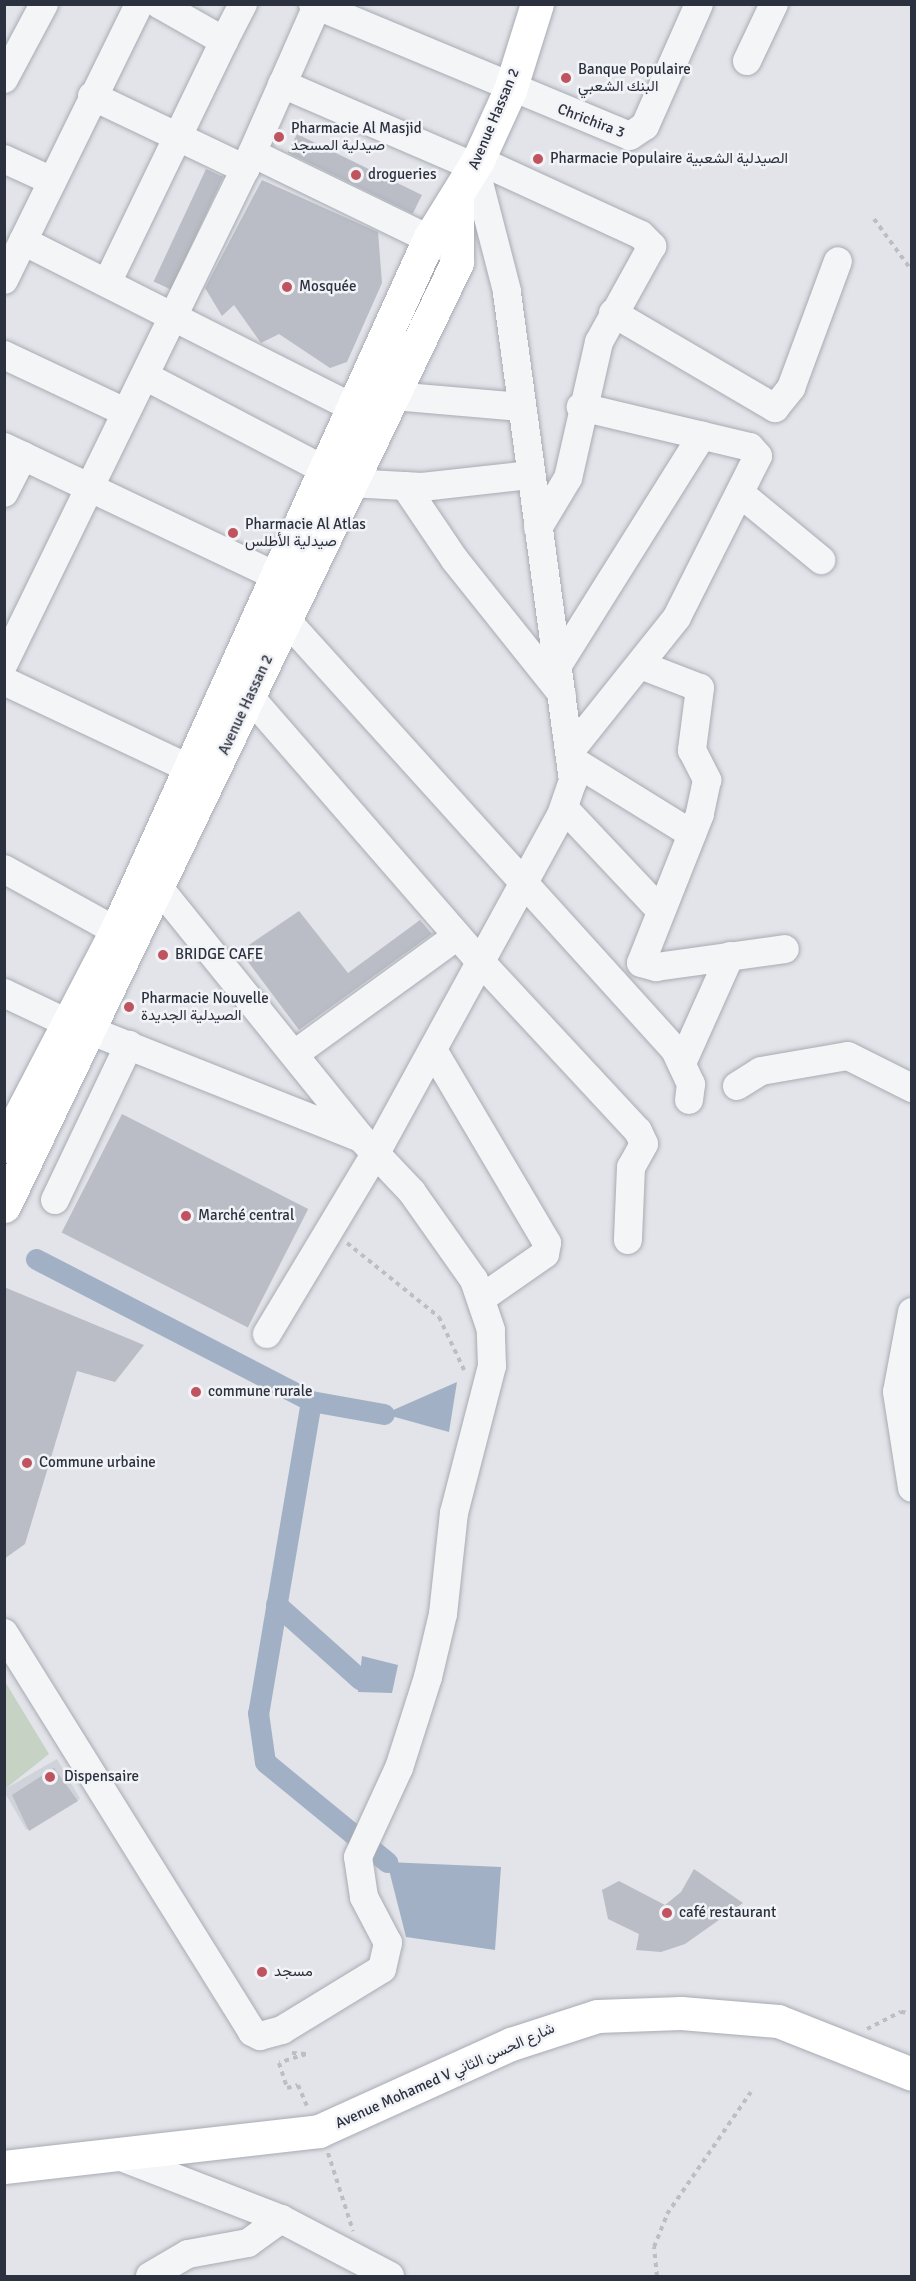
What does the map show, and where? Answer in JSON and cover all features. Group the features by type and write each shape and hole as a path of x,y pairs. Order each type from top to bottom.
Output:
{"main road":[{"name":"Avenue Hassan 2","path":"4,1146 160,889 287,621 337,477 351,407 429,239 477,164 510,90 532,6"},
{"name":"Avenue Hassan 2","path":"4,1206 63,1087 77,1026 116,931 188,768 278,577 337,477 393,396 445,286 458,252 457,197"},
{"path":"413,274 445,286"},
{"name":"Avenue Mohamed V شارع الحسن الثاني","path":"4,2148 315,2123 492,2030 585,1999 703,1995 754,2000 863,2031 912,2055"},
{"name":"Avenue Mohamed V شارع الحسن الثاني","path":"4,2167 116,2156 315,2123 511,2044 597,2016 681,2013 778,2021 912,2074"}],"street":[{"path":"4,79 44,4"},
{"path":"4,280 139,4"},
{"path":"159,4 224,41"},
{"path":"108,281 243,4"},
{"name":"Chrichira 3","path":"510,90 622,134 638,135 699,4"},
{"path":"747,62 774,4"},
{"path":"4,663 249,161 315,5 510,90"},
{"path":"282,84 477,164 650,240 652,250 613,313 581,406 568,478 538,528"},
{"path":"92,96 178,135 249,161 458,252"},
{"path":"4,159 52,181"},
{"path":"267,1335 329,1231 369,1145 433,1050 479,960 564,808 573,781 572,755 538,528 507,291 477,164"},
{"path":"23,241 174,314 351,407"},
{"path":"613,313 775,408 791,388 838,261"},
{"path":"4,355 125,412"},
{"path":"145,376 337,477 405,486 531,475"},
{"path":"393,396 522,407"},
{"path":"572,755 643,666 677,617 755,466 756,451 702,435 581,406"},
{"path":"558,665 702,435"},
{"path":"4,493 14,452 87,489 278,577"},
{"path":"405,486 454,560 562,694"},
{"path":"741,494 821,560"},
{"path":"287,621 525,880 683,1061 689,1100"},
{"path":"643,666 701,691 692,750 707,780 692,834 641,963 656,967 785,949"},
{"path":"4,681 188,768"},
{"path":"250,697 479,960 641,1137 643,1148 631,1167 628,1240"},
{"path":"572,755 692,834"},
{"path":"564,808 661,911"},
{"path":"4,869 116,931"},
{"path":"4,1633 252,2032 260,2036 282,2030 373,1977 388,1962 388,1943 360,1882 358,1857 399,1768 439,1633 454,1513 492,1366 491,1330 482,1298 441,1233 160,889"},
{"path":"296,1053 458,936"},
{"path":"683,1061 730,956"},
{"path":"4,993 77,1026 129,1045 369,1145"},
{"path":"55,1200 129,1045"},
{"path":"433,1050 547,1243 540,1258 482,1298"},
{"path":"737,1086 761,1071 848,1056 912,1088"},
{"path":"63,1087 104,1099"},
{"path":"912,1312 904,1394 912,1488"},
{"path":"116,2156 280,2219 355,2256 390,2277"},
{"path":"150,2277 188,2254 248,2242 280,2219"}],"path":[{"path":"874,219 912,271"},
{"path":"329,1231 439,1317 466,1374"},
{"path":"863,2031 901,2012 912,2013"},
{"path":"306,2054 279,2063 287,2088 298,2085 342,2183 355,2256"},
{"path":"657,2277 654,2247 667,2214 751,2092"}],"shaded area":[{"name":"Dispensaire","path":"57,1759 80,1799 26,1830 4,1790"}],"green space":[{"path":"4,1680 49,1754 5,1789 4,1789"}],"water":[{"path":"457,1382 449,1432 384,1414"},
{"path":"362,1656 398,1665 392,1693 358,1692"},
{"path":"387,1862 501,1867 495,1950 406,1937"}],"building":[{"name":"drogueries","path":"297,134 422,195 413,214 288,153"},
{"path":"206,169 223,177 171,289 154,281"},
{"name":"Mosquée","path":"262,180 378,232 382,283 347,362 330,368 279,334 261,343 234,305 222,316 205,288"},
{"path":"299,911 348,973 420,920 432,934 299,1030 240,951"},
{"path":"122,1114 308,1209 248,1327 62,1233"},
{"name":"Commune urbaine","path":"4,1287 144,1345 115,1382 77,1371 25,1544 4,1559"},
{"name":"Dispensaire","path":"54,1768 78,1801 29,1831 12,1795"},
{"name":"café restaurant","path":"694,1869 743,1903 685,1944 661,1952 636,1950 639,1934 608,1919 602,1890 619,1881 665,1905 681,1892"}],"waterway":[{"path":"36,1259 311,1401 384,1414"},
{"path":"311,1401 258,1713 265,1762 387,1862"},
{"path":"276,1604 360,1679"}],"place":[{"name":"Banque Populaire البنك الشعبي","path":"566,78"},
{"name":"Pharmacie Al Masjid صيدلية المسجد","path":"279,137"},
{"name":"Pharmacie Populaire الصيدلية الشعبية","path":"538,159"},
{"name":"drogueries","path":"356,175"},
{"name":"Mosquée","path":"287,287"},
{"name":"Pharmacie Al Atlas صيدلية الأطلس","path":"233,533"},
{"name":"BRIDGE CAFE","path":"163,955"},
{"name":"Pharmacie Nouvelle الصيدلية الجديدة","path":"129,1007"},
{"name":"Marché central","path":"186,1216"},
{"name":"commune rurale","path":"196,1392"},
{"name":"Commune urbaine","path":"27,1463"},
{"name":"Dispensaire","path":"50,1777"},
{"name":"café restaurant","path":"667,1913"},
{"name":"مسجد","path":"262,1972"}]}
